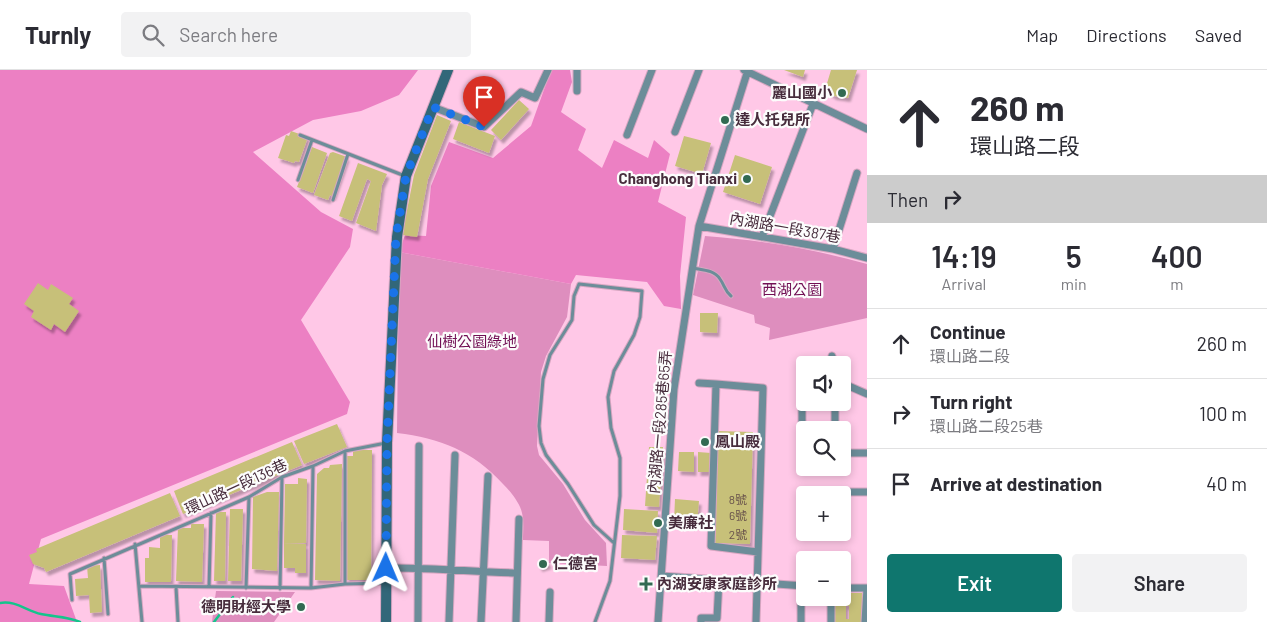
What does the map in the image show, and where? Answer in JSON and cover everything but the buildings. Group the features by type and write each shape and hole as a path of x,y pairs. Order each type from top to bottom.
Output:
{"street":[{"path":"386,622 387,443 396,237 406,176 448,70"},
{"path":"433,107 484,127 521,92 535,98 548,70"},
{"path":"577,70 577,91"},
{"path":"627,135 652,70"},
{"path":"675,132 699,70"},
{"path":"746,71 867,129"},
{"name":"內湖路一段285巷65弄","path":"658,622 674,389 699,226 746,71"},
{"path":"762,237 813,104"},
{"path":"833,249 857,173"},
{"name":"內湖路一段387巷","path":"699,226 833,249 867,258"},
{"path":"699,383 763,388 756,622"},
{"path":"716,384 712,546 758,552"},
{"path":"851,387 867,394"},
{"path":"418,622 420,446"},
{"path":"851,453 867,453"},
{"path":"449,622 455,455"},
{"path":"481,622 488,476"},
{"path":"851,492 867,492"},
{"path":"516,622 519,519"},
{"path":"386,568 517,573"},
{"path":"662,576 796,586"},
{"path":"701,622 702,618 717,618 719,580"},
{"path":"851,588 867,588 865,622"},
{"path":"549,622 550,592"},
{"path":"801,622 802,606"},
{"path":"831,606 831,622"}],"lane":[{"path":"300,136 406,176"},
{"path":"298,180 312,140"},
{"path":"333,200 348,154"},
{"path":"693,268 714,272 721,279 725,291 731,296"},
{"path":"595,622 610,581 620,496 620,458 611,428 608,397 614,370 634,335 643,297 642,291 579,284 574,296 572,320 550,355 543,379 539,426 541,443 546,455 568,484 594,525 614,543"},
{"name":"環山路一段136巷","path":"72,600 70,574 249,497 282,477 314,466 345,451 387,443"},
{"path":"345,451 345,584"},
{"path":"311,588 314,466"},
{"path":"280,589 282,477"},
{"path":"246,588 249,497"},
{"path":"209,587 211,513"},
{"path":"136,544 142,622"},
{"path":"104,558 108,614"},
{"path":"139,586 280,589 386,583"},
{"path":"176,586 178,622"}],"green space":[{"name":"西湖公園","path":"705,236 786,246 867,264 867,318 769,340 770,328 755,323 754,315 693,295"},
{"name":"仙樹公園綠地","path":"399,252 571,284 567,317 546,356 541,372 537,446 539,455 563,484 585,520 606,543 607,566 549,563 549,541 523,540 523,519 519,505 509,490 492,473 480,463 455,448 427,438 397,433"},
{"path":"216,591 295,592 274,622 212,622"}],"shaded area":[{"path":"0,70 418,70 399,95 361,111 313,120 253,152 321,212 353,229 350,247 301,320 350,402 347,414 41,539 29,584 64,586 77,622 0,622"},
{"path":"551,70 570,70 572,82 561,112 586,129 578,150 602,168 614,140 648,158 654,140 670,154 658,202 686,217 680,276 681,309 664,306 647,282 576,275 571,284 399,252 405,235 426,236 431,186 449,142 493,158 531,126"}],"waterway":[{"path":"214,622 233,597"},
{"path":"0,603 16,604 36,613 80,622"}],"place":[{"name":"麗山國小","path":"842,93"},
{"name":"達人托兒所","path":"725,120"},
{"name":"Changhong Tianxi","path":"747,179"},
{"name":"鳳山殿","path":"705,442"},
{"name":"美廉社","path":"658,523"},
{"name":"仁德宮","path":"543,564"},
{"name":"內湖安康家庭診所","path":"646,584"},
{"name":"德明財經大學","path":"301,607"}],"route":[{"path":"386,568 387,443 396,237 406,176 433,107 484,127"}]}
